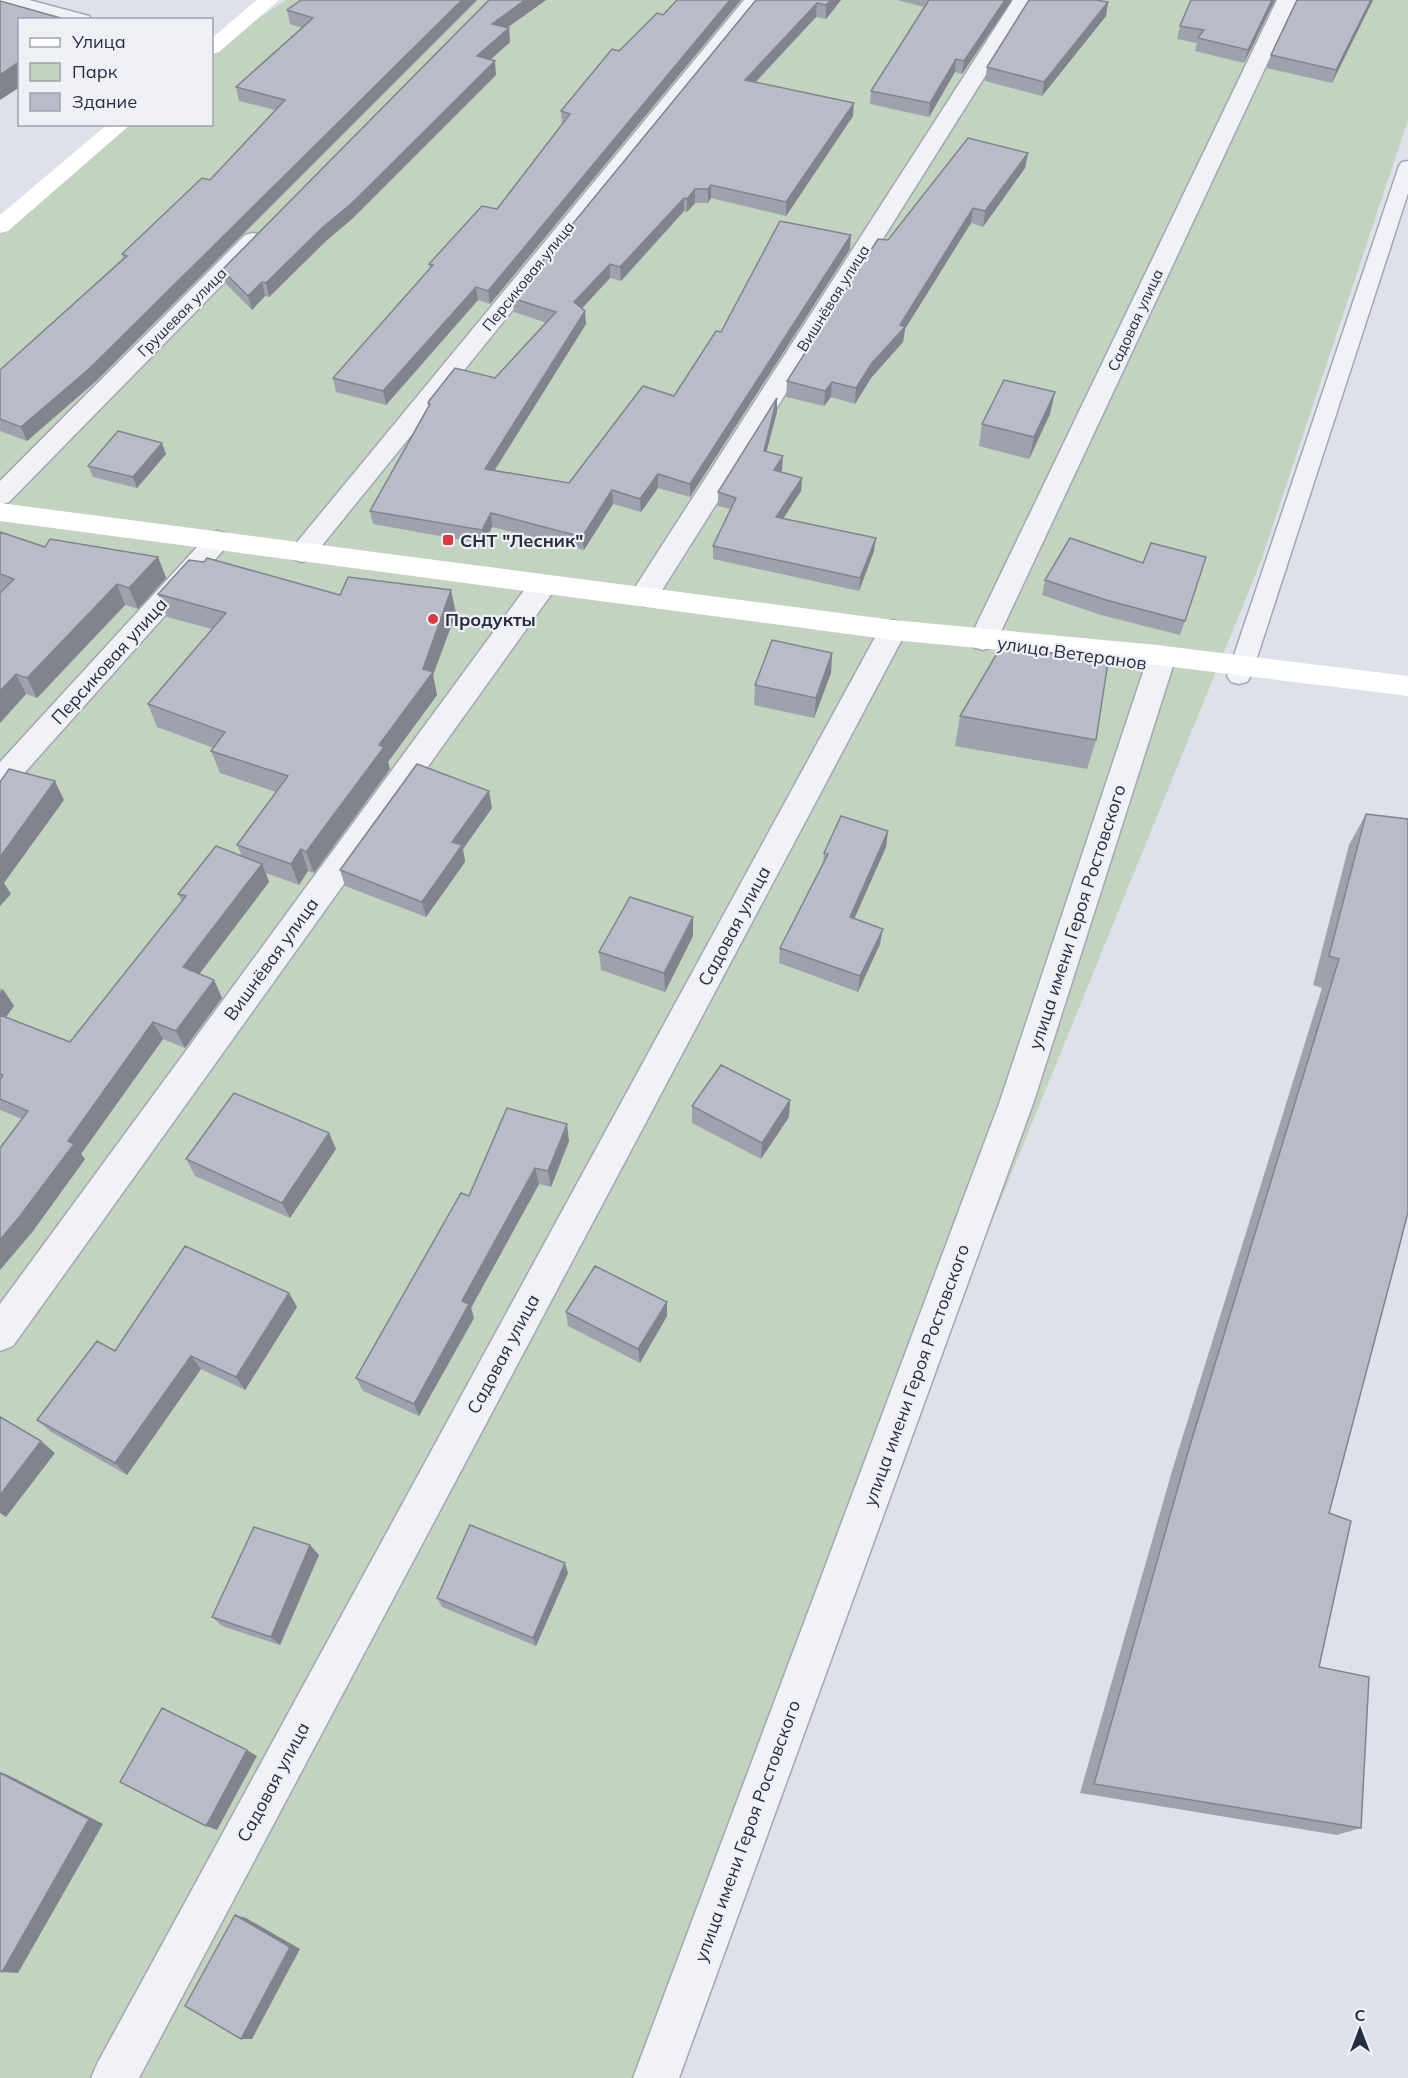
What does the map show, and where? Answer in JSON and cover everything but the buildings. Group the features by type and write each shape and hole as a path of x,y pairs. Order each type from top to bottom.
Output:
{"street":[{"path":"6,0 74,18"},
{"path":"213,47 269,0"},
{"name":"Персиковая улица","path":"303,553 754,0"},
{"name":"Вишнёвая улица","path":"644,596 1023,0"},
{"name":"Садовая улица","path":"983,640 1287,0"},
{"path":"0,226 118,126"},
{"name":"Грушевая улица","path":"0,496 266,227"},
{"path":"0,512 543,585 983,640"},
{"name":"Персиковая улица","path":"0,781 218,540"},
{"name":"Вишнёвая улица","path":"0,1334 543,585"},
{"name":"Садовая улица","path":"114,2078 893,630"},
{"name":"улица Ветеранов","path":"983,640 1159,666 1408,686"},
{"name":"улица Ветеранов","path":"983,640 1240,671 1408,697"},
{"name":"улица имени Героя Ростовского","path":"656,2078 1017,1101 1159,666"}],"lane":[{"path":"1240,671 1408,166"}],"green space":[{"path":"286,0 1408,0 1408,120 1261,561 643,2078 0,2078 0,219 116,126 213,126 213,48"}],"place":[{"name":"СНТ \"Лесник\"","path":"448,540"},
{"name":"Продукты","path":"433,619"}]}
